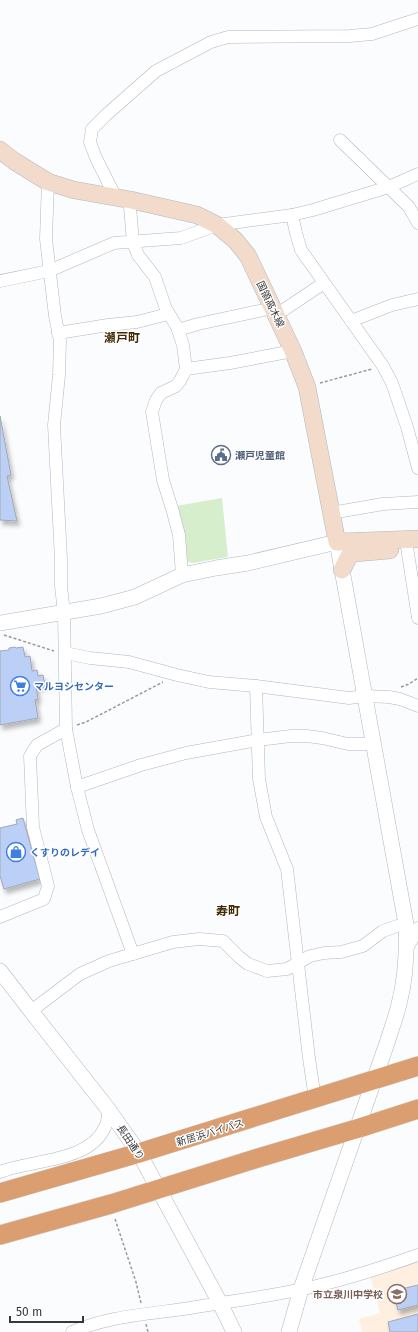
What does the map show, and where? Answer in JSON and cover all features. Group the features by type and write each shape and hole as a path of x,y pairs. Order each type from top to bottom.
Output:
{"highway":[{"name":"新居浜バイパス","path":"0,1193 139,1154 418,1066"},
{"path":"0,1235 111,1204 418,1109"}],"main road":[{"name":"国領高木線","path":"0,150 14,161 48,182 74,190 197,215 218,225 235,240 248,256 293,351 307,387 337,542"},
{"path":"337,542 414,542"},
{"path":"342,570 349,556 355,553 400,549 414,542"}],"street":[{"path":"182,576 179,535 174,512 163,480 152,412 156,400 161,393 176,386 186,369 183,345 178,330 168,314 155,277 138,255 133,242 130,207 96,158 90,142 92,129 156,71 211,42 228,37 350,36 372,34 418,19"},
{"path":"340,140 409,207 418,223"},
{"path":"0,281 49,271 114,243 181,238 218,225 292,215 389,187 418,174"},
{"path":"48,182 46,239 49,271 60,341 59,375 54,425 61,586 64,613 66,729 76,787 88,830 133,954"},
{"path":"292,215 301,250 383,366 392,383 407,427 418,468"},
{"path":"178,330 198,324 275,312 324,283"},
{"path":"351,321 392,305 418,299"},
{"path":"58,333 137,322 168,314"},
{"path":"186,369 230,363 293,351"},
{"path":"331,513 383,504 418,502"},
{"path":"0,622 101,606 135,597 182,576 216,568 248,563 337,542 373,744 412,926 412,948 400,1004 301,1289 289,1332"},
{"path":"414,542 418,618"},
{"path":"64,653 90,658 129,662 209,682 256,686 349,698 365,696 389,697 400,699 418,706"},
{"path":"256,686 259,780 266,817 287,869 315,1098"},
{"path":"0,917 44,899 48,886 33,827 30,756 37,745 66,729"},
{"path":"76,787 141,765 186,753 258,740 291,736 306,736 348,744 373,744"},
{"path":"31,1011 80,974 109,961 173,942 199,938 223,941 248,964 267,972 287,969 310,956 341,952 363,946 383,931 396,926 412,926"},
{"name":"長田通り","path":"0,970 108,1109 139,1154 220,1303 234,1332"},
{"path":"0,1172 81,1151 96,1142 106,1126 108,1109"},
{"path":"72,1332 82,1327 110,1320 301,1289 369,1272 418,1256"}],"path":[{"path":"307,387 383,366"},
{"path":"0,634 64,653"},
{"path":"66,729 86,722 177,675"},
{"path":"389,697 396,689 409,684 418,678"},
{"path":"111,1204 136,1282 148,1332"}],"shaded area":[{"name":"市立泉川中学校","path":"418,1259 418,1332 362,1332 359,1319 380,1313 370,1275"}],"green space":[{"path":"222,498 228,557 192,563 186,561 176,506"}],"building":[{"path":"0,416 11,475 7,476 17,521 0,520"},
{"name":"マルヨシセンター","path":"23,647 25,657 30,656 32,671 37,670 38,676 43,675 45,685 36,686 38,699 35,700 38,718 0,725 0,651 9,650 9,648"},
{"name":"くすりのレデイ","path":"23,818 40,879 4,889 0,876 0,828 17,824 16,820"},
{"path":"418,1285 418,1305 398,1310 393,1291"},
{"path":"418,1314 418,1332 390,1332 388,1322"}],"place":[{"name":"瀬戸児童館","path":"221,455"},
{"name":"マルヨシセンター","path":"20,686"},
{"name":"くすりのレデイ","path":"16,852"},
{"name":"市立泉川中学校","path":"397,1294"}],"district":[{"name":"瀬戸町","path":"122,338"},
{"name":"寿町","path":"228,911"}]}
